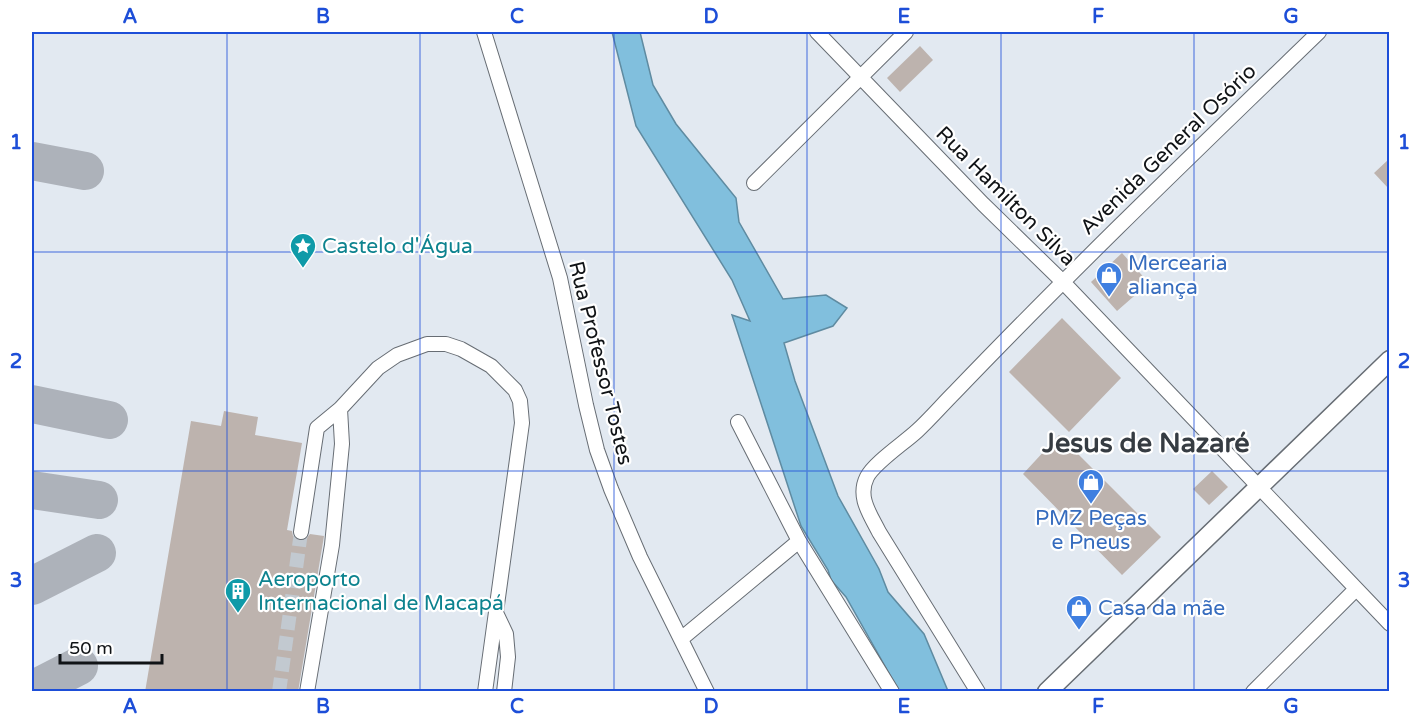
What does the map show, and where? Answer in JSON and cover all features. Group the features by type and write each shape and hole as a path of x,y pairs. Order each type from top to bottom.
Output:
{"street":[{"name":"Rua Professor Tostes","path":"484,32 560,278 597,450 640,557 707,692"},
{"name":"Rua Hamilton Silva","path":"817,32 983,204 1063,282 1389,624"},
{"path":"754,183 906,32"},
{"name":"Avenida General Osório","path":"978,692 879,532 865,505 863,495 869,474 876,465 919,429 1063,282 1319,32"},
{"path":"301,532 316,428 340,410 378,368 397,355 427,344 446,345 461,349 478,358 502,376 516,390 520,401 522,423 485,692"},
{"path":"1047,692 1389,360"},
{"path":"307,692 332,545 342,444 340,410"},
{"path":"738,422 798,541 892,692"},
{"path":"681,639 798,541"},
{"path":"1253,692 1356,589"},
{"path":"497,613 506,634 508,657 504,692"}],"water":[{"path":"612,32 640,32 653,85 676,124 736,198 739,222 783,299 826,295 847,308 833,326 784,343 795,381 838,496 879,569 888,592 924,634 948,691 899,691 846,597 831,580 828,570 801,526 732,315 750,321 732,280 636,126"}],"building":[{"path":"920,46 933,60 900,92 887,78"},
{"path":"1389,159 1389,189 1374,173"},
{"path":"1122,253 1149,283 1117,311 1091,282"},
{"path":"1062,318 1121,378 1069,432 1009,372"},
{"name":"Aeroporto Internacional de Macapá","path":"224,411 258,417 255,435 302,443 287,530 292,531 293,536 299,541 305,540 310,534 324,536 298,692 145,692 191,421 221,426"},
{"name":"PMZ Peças e Pneus","path":"1059,435 1161,537 1122,575 1023,474"},
{"path":"1212,471 1228,487 1209,505 1193,489"}],"taxiway":[{"path":"32,161 85,171"},
{"path":"32,404 109,420"},
{"path":"32,490 99,500"},
{"path":"32,586 97,553"},
{"path":"36,692 42,685 79,666"}],"tunnel":[{"path":"279,692 301,532"}],"place":[{"name":"Castelo d'Água","path":"303,269"},
{"name":"Mercearia aliança","path":"1109,298"},
{"name":"PMZ Peças e Pneus","path":"1091,505"},
{"name":"Aeroporto Internacional de Macapá","path":"238,614"},
{"name":"Casa da mãe","path":"1079,631"}],"district":[{"name":"Jesus de Nazaré","path":"1146,443"}]}
